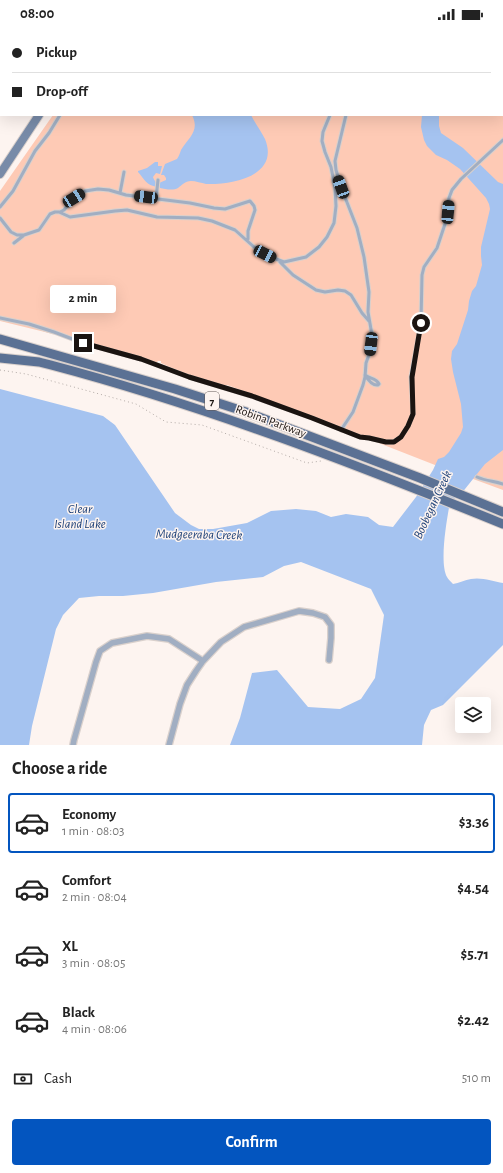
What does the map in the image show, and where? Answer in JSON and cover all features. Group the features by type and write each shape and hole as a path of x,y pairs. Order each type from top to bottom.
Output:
{"main road":[{"path":"0,174 38,116"},
{"name":"Robina Parkway","path":"0,339 167,387 246,412 420,478 503,512"},
{"name":"Robina Parkway","path":"0,358 39,362 134,388 235,421 413,488 503,524"}],"street":[{"path":"169,745 180,704 187,685 203,661 221,642 244,627 299,611 325,617 331,625 329,660"},
{"path":"73,745 100,651 112,643 147,636 169,639 203,661"}],"lane":[{"path":"0,207 13,191 35,151 59,116"},
{"path":"275,259 284,262 306,257 327,237 334,223 336,206 335,187 322,141 322,132 330,116"},
{"path":"341,430 353,412 363,385 372,335 368,312 369,292 363,251 357,228 336,170 335,161 346,116"},
{"path":"0,318 35,326 83,343 141,359 189,377 252,396 360,437 394,442 401,437 412,419 414,407 412,377 421,323 422,275 424,267 437,248 447,218 450,194 461,179 503,140"},
{"path":"120,193 124,172"},
{"path":"156,199 158,180"},
{"path":"14,243 24,235 39,230 50,214 65,209 74,198 85,191 98,189 109,190 126,195 219,208 234,207 250,202 254,206 255,210 247,233 248,241"},
{"path":"65,209 66,215"},
{"path":"59,212 70,217 74,217 127,210 157,217 198,218 223,224 244,236 247,233"},
{"path":"0,218 11,232 24,235"},
{"path":"239,233 254,247 282,263 293,275 316,290 325,292 338,290 345,291 351,295 369,322"},
{"path":"287,268 286,263 290,261"},
{"path":"363,315 366,315 368,312"},
{"path":"477,476 491,482 503,480"},
{"path":"497,482 503,484"}],"path":[{"path":"0,370 33,376 136,404 166,422 202,425 307,463 326,461"}],"shaded area":[{"path":"52,116 503,116 503,490 279,404 227,385 192,376 176,370 161,363 161,361 154,362 106,347 0,321 0,191"}],"water":[{"path":"192,116 252,116 265,139 268,152 266,162 260,170 251,176 228,183 206,184 189,181 185,182 176,189 169,190 160,188 159,183 166,180 164,175 161,175 165,164 177,159 194,130"},
{"name":"Clear Island Lake","path":"422,116 439,116 441,133 463,148 498,182 503,184 503,450 485,464 461,494 450,502 446,529 444,561 447,578 453,584 469,579 479,578 503,583 503,645 443,705 431,710 424,725 422,745 230,745 240,718 252,673 277,670 308,707 340,709 361,699 375,678 384,615 371,589 301,562 284,566 263,577 216,582 153,593 79,598 63,615 56,629 32,726 29,745 0,745 0,389 103,416 115,425 175,513 199,529 213,529 247,523 271,511 296,509 316,511 331,517 346,514 368,517 379,525 393,527 416,497 438,459 444,457 449,452 463,427 461,404 451,359 452,351 457,344 468,310 472,291 476,286 482,265 481,247 490,209 486,198 460,169 447,160 436,155 427,146 421,127"},
{"path":"155,162 158,162 158,166 162,166 160,174 156,173 153,177 157,187 144,180 138,172"}],"route":[{"path":"83,343 141,359 189,377 252,396 360,437 394,442 401,437 412,419 414,407 412,385 413,366 421,323"}],"water label":[{"name":"Boobegan Creek","path":"433,505"},
{"name":"Mudgeeraba Creek","path":"199,535"}]}
